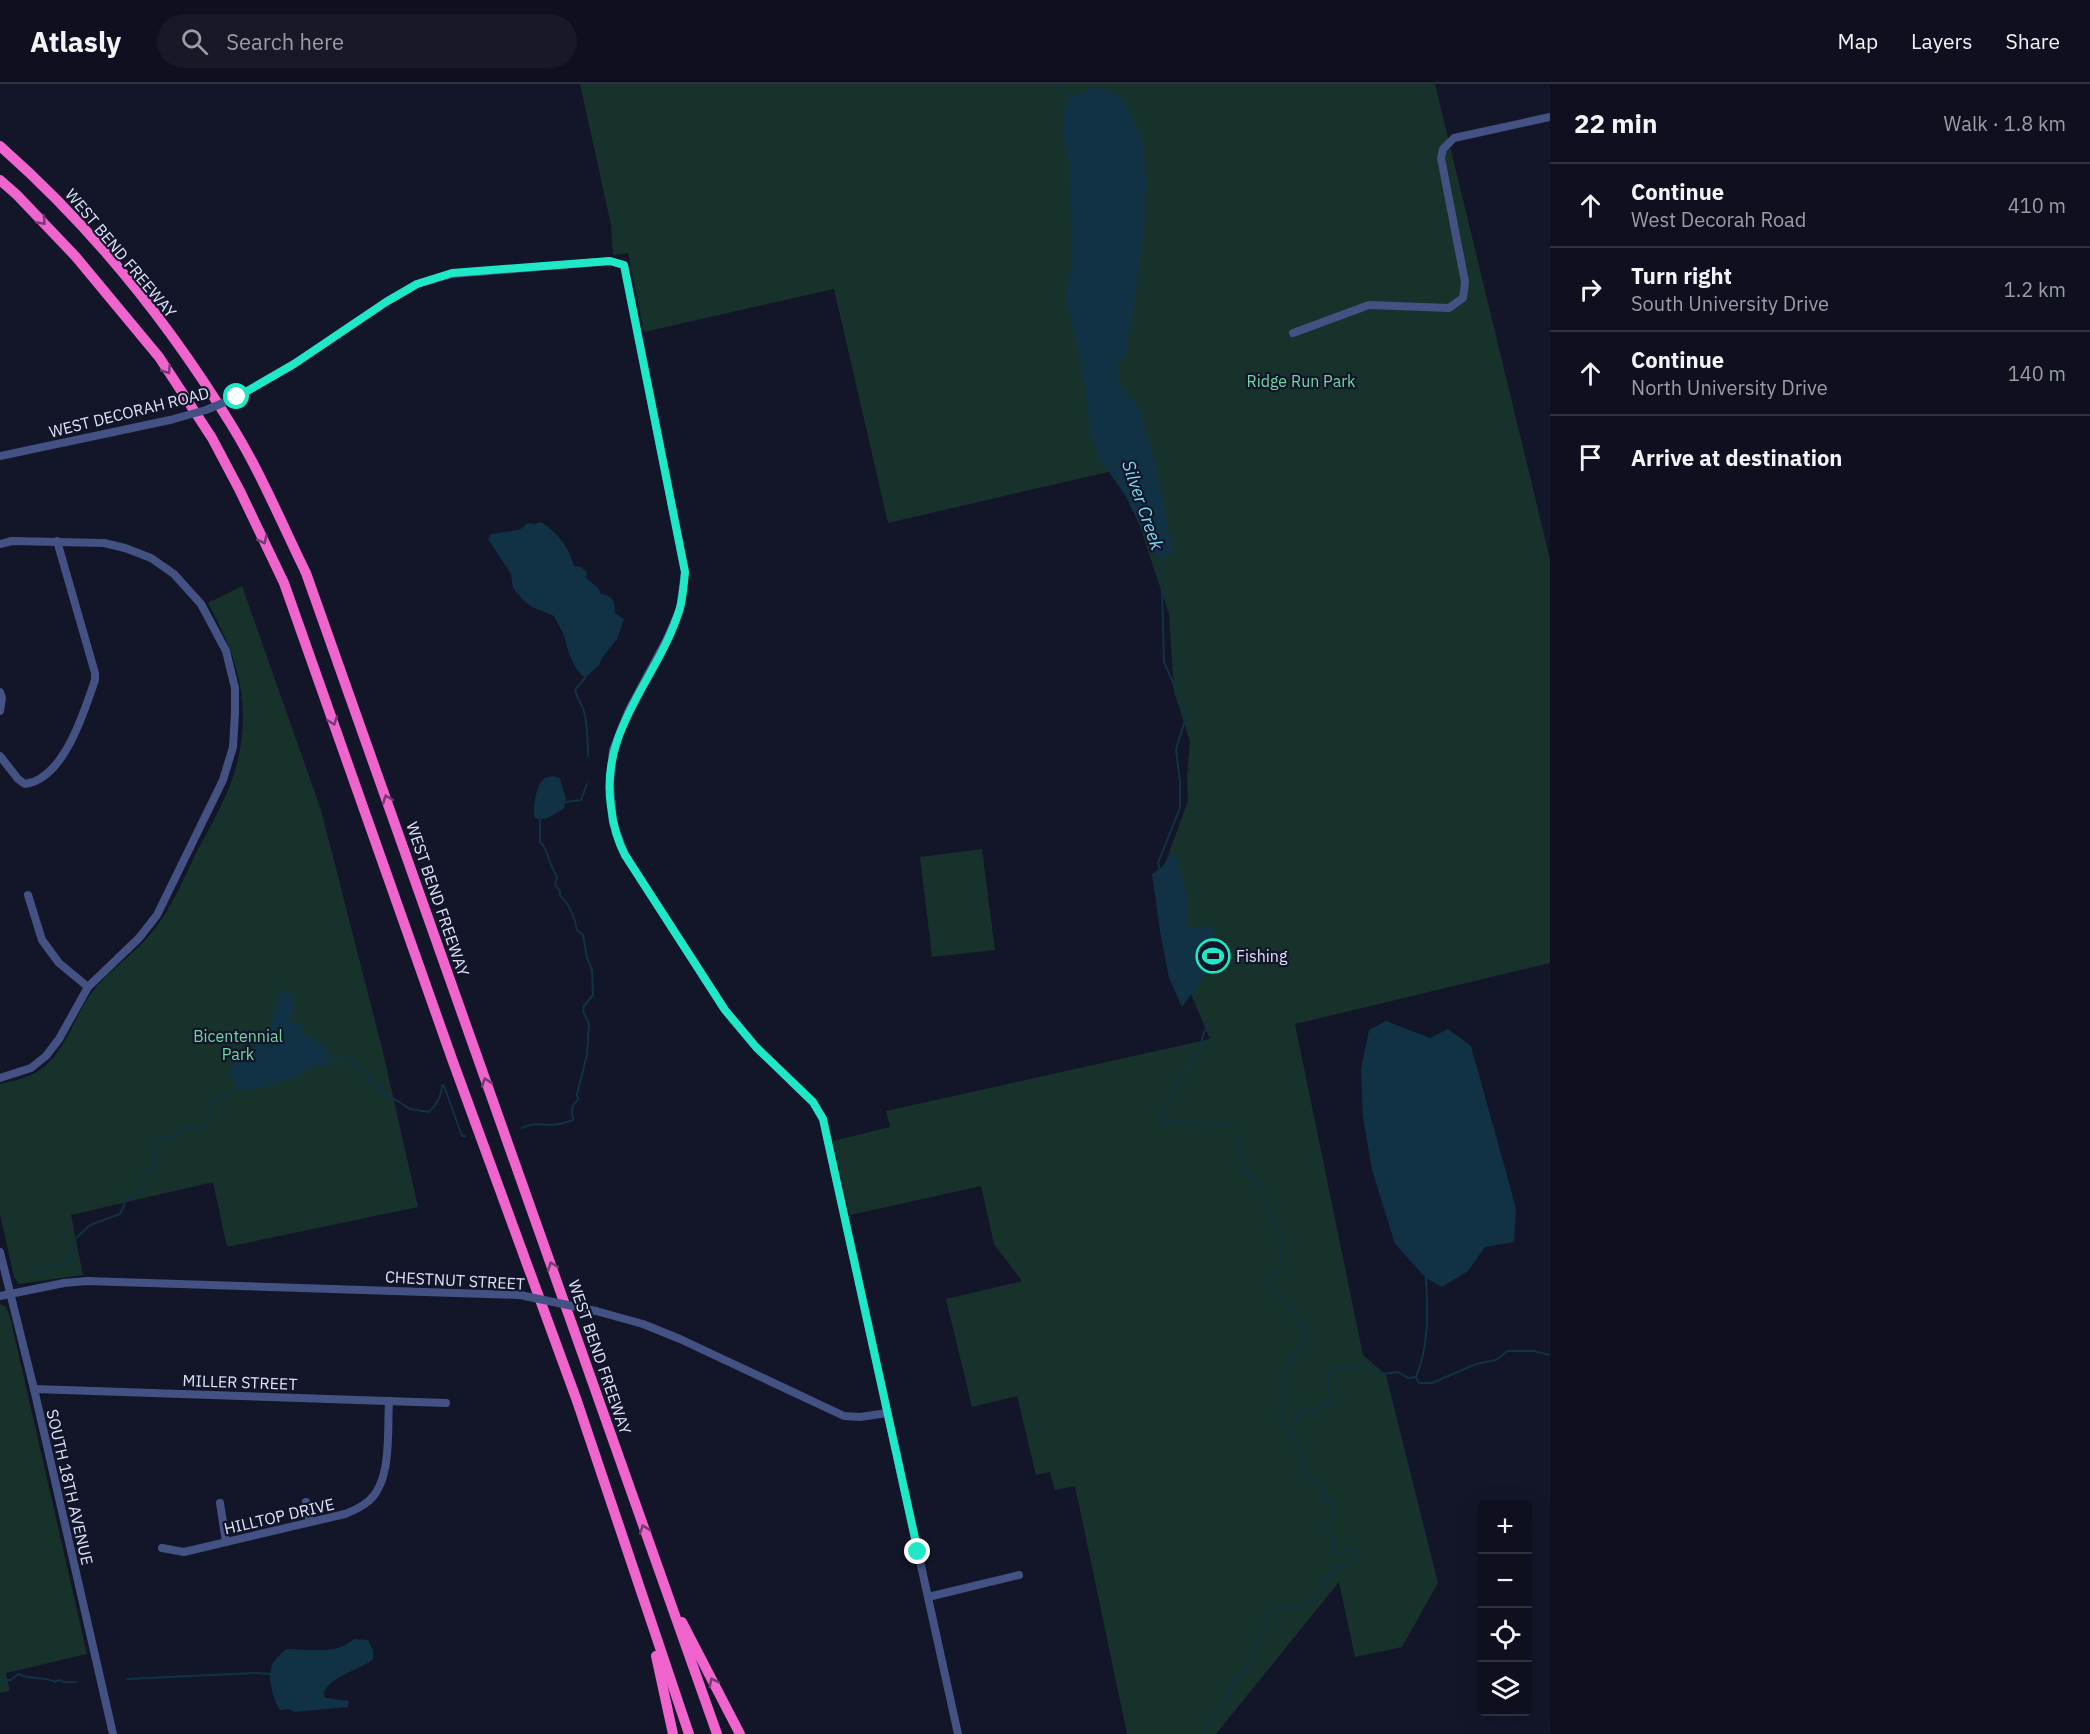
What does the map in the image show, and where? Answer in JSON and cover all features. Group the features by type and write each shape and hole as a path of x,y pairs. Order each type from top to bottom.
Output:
{"highway":[{"name":"WEST BEND FREEWAY","path":"0,146 36,177 149,304 232,427 306,573 717,1734"},
{"path":"0,180 76,257 159,357 212,438 284,583 452,1059 577,1401 689,1734"},
{"path":"638,1583 674,1734"},
{"path":"663,1584 740,1734"}],"street":[{"path":"1293,333 1359,307 1369,305 1449,308 1463,298 1465,282 1441,158 1443,149 1454,138 1550,117"},
{"name":"WEST DECORAH ROAD","path":"0,456 170,420 206,410 237,397 294,364 386,302 417,284 452,273 610,261 624,265 685,572 684,591 676,618 658,658 629,710 613,750 609,784 613,823 625,855 725,1010 756,1047 813,1102 823,1119 887,1413"},
{"path":"0,544 12,541 104,543 151,558 174,574 201,604 226,651 235,688 233,747 223,780 157,915 139,938 88,987 59,1039 46,1056 32,1068 0,1078"},
{"path":"0,756 18,779 25,784 33,783 44,776 55,766 79,727 95,680 95,673 57,541"},
{"path":"0,692 2,698 0,711"},
{"path":"28,895 42,940 59,963 88,987"},
{"name":"SOUTH 18TH AVENUE","path":"0,1252 113,1731"},
{"name":"CHESTNUT STREET","path":"0,1296 64,1283 87,1281 520,1295 596,1311 643,1324 844,1416 860,1417 887,1413"},
{"name":"MILLER STREET","path":"34,1389 446,1404"},
{"name":"HILLTOP DRIVE","path":"162,1548 184,1552 345,1514 367,1502 381,1484 386,1462 389,1401"},
{"path":"887,1413 958,1734"},
{"path":"306,1502 310,1522"},
{"path":"220,1503 226,1542"},
{"path":"928,1597 1018,1575"}],"green space":[{"name":"Ridge Run Park","path":"580,84 1435,84 1550,559 1550,963 1295,1024 1363,1355 1386,1375 1438,1583 1402,1647 1355,1657 1339,1582 1216,1734 1127,1734 1075,1486 1055,1490 1050,1472 1036,1475 1017,1396 972,1407 946,1299 1022,1281 994,1244 981,1186 850,1215 833,1141 890,1127 886,1111 1210,1039 1187,985 1159,880 1188,801 1187,776 1190,741 1174,692 1169,614 1121,469 888,523 834,289 644,332 628,253 613,255 611,225"},
{"name":"Bicentennial Park","path":"242,586 321,810 383,1052 418,1207 227,1247 213,1182 71,1215 83,1275 19,1284 14,1277 0,1214 0,1084 35,1073 45,1066 61,1047 92,992 146,939 160,922 221,806 233,777 239,753 243,709 236,666 208,603"},
{"path":"982,849 995,950 932,957 920,857"},
{"path":"0,1304 6,1307 10,1317 87,1654 6,1673 10,1691 0,1693"}],"water":[{"path":"1096,86 1121,97 1141,134 1147,180 1143,242 1126,356 1118,361 1119,384 1140,409 1158,474 1173,553 1156,558 1125,495 1099,458 1091,435 1080,358 1066,299 1072,264 1069,164 1062,127 1065,102"},
{"path":"541,522 562,541 574,566 581,567 587,572 586,578 598,588 601,594 611,598 614,602 615,613 624,619 617,639 599,665 585,678 572,660 554,616 532,607 523,600 513,588 511,574 488,539 491,534 519,530 528,523"},
{"path":"552,776 560,778 566,799 564,808 546,818 535,818 534,804 538,787 544,779"},
{"path":"1168,856 1177,856 1186,889 1188,926 1200,929 1208,925 1213,929 1214,944 1205,975 1182,1007 1169,978 1152,874 1164,865"},
{"path":"287,989 294,1004 290,1020 293,1024 302,1024 303,1033 326,1047 331,1063 313,1067 294,1078 278,1083 237,1091 236,1084 229,1073 235,1062 263,1038 271,1026 279,992"},
{"path":"1386,1021 1430,1038 1448,1029 1471,1046 1516,1208 1514,1242 1485,1247 1468,1271 1442,1287 1426,1278 1395,1244 1372,1170 1363,1117 1361,1069 1369,1030"},
{"path":"354,1639 368,1640 373,1650 373,1659 333,1681 324,1692 326,1698 349,1701 348,1707 294,1712 289,1709 280,1710 273,1693 270,1674 273,1663 286,1649 331,1649"}],"waterway":[{"name":"Silver Creek","path":"1058,85 1073,99"},
{"name":"Silver Creek","path":"1160,870 1158,863 1180,808 1176,749 1187,714 1164,662 1161,554"},
{"path":"585,678 575,690 584,712 588,756"},
{"path":"566,802 581,800 587,784"},
{"path":"522,1128 532,1124 550,1125 573,1120 573,1106 578,1100 577,1094 587,1055 589,1024 583,1011 584,1006 593,995 592,970 587,958 583,935 577,930 571,911 555,885 557,876 540,842 540,820"},
{"name":"Silver Creek","path":"1192,988 1195,1000"},
{"name":"Silver Creek","path":"1210,1022 1203,1035 1199,1053 1175,1086 1161,1121 1230,1125"},
{"path":"330,1058 343,1058 353,1062 356,1069 368,1073 368,1080 371,1084 382,1085 384,1096 410,1109 429,1112 438,1100 442,1085 444,1086 462,1136 465,1136"},
{"path":"32,1273 71,1261 74,1240 90,1225 120,1214 127,1198 144,1189 145,1173 152,1170 155,1149 153,1141 162,1136 171,1139 186,1127 201,1130 214,1101 225,1093 237,1091"},
{"name":"Silver Creek","path":"1203,1734 1226,1699 1235,1679 1251,1663 1269,1612 1285,1606 1305,1608 1324,1586 1330,1574 1340,1566 1352,1563 1356,1558 1354,1550 1348,1549 1340,1553 1335,1551 1330,1532 1324,1530 1323,1526 1332,1516 1333,1504 1323,1499 1325,1494 1323,1488 1302,1471 1304,1455 1279,1421 1283,1407 1283,1381 1286,1368 1309,1336 1300,1320 1266,1278 1275,1276 1281,1265 1280,1236 1260,1187 1246,1171 1240,1152 1239,1131"},
{"path":"1293,1437 1298,1418 1305,1407 1315,1413 1324,1403 1329,1402 1328,1377 1337,1367 1349,1366 1358,1369 1365,1362 1379,1373 1398,1372 1408,1378 1416,1377 1425,1341 1426,1278"},
{"path":"1416,1377 1419,1383 1432,1383 1476,1364 1496,1360 1508,1351 1534,1351 1550,1355"},
{"path":"0,1680 11,1680 18,1674 55,1682 59,1680 76,1682"},
{"path":"127,1679 271,1674"}],"place":[{"name":"Fishing","path":"1213,956"}],"route":[{"path":"237,397 294,364 386,302 417,284 452,273 610,261 624,265 685,572 680,609 658,658 629,710 613,750 609,784 613,823 625,855 725,1010 756,1047 813,1102 823,1119 918,1552"}]}
